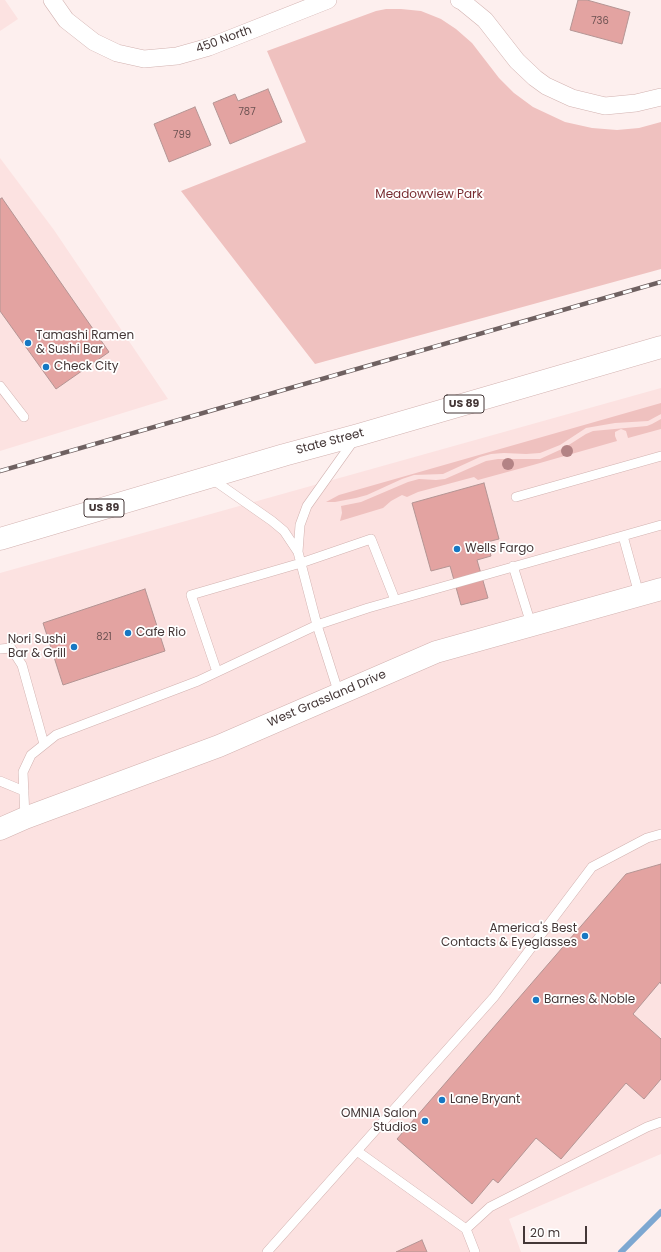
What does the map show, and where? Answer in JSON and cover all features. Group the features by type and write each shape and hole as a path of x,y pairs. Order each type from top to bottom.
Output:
{"street":[{"name":"450 North","path":"52,0 66,20 94,42 117,52 144,59 177,56 209,47 328,0"},
{"path":"459,0 485,20 517,61 534,78 546,86 572,98 605,106 636,104 661,97"},
{"name":"State Street","path":"0,539 209,477 661,347"},
{"name":"West Grassland Drive","path":"0,829 25,818 219,746 436,652 661,588"}],"lane":[{"path":"0,386 24,418"},
{"path":"298,552 300,525 307,506 358,435"},
{"path":"516,497 661,456"},
{"path":"209,477 284,531 298,552 317,625 339,694"},
{"path":"25,818 23,772 31,755 56,735 198,681 317,625 395,600 661,525"},
{"path":"624,536 639,594"},
{"path":"217,672 191,595 301,563 370,539 395,600"},
{"path":"513,566 531,624"},
{"path":"0,649 11,648 22,664 44,744"},
{"path":"0,781 24,790"},
{"path":"267,1252 494,997 592,867 647,838 661,834"},
{"path":"466,1229 490,1207 661,1122"},
{"path":"357,1151 466,1229 475,1252"}],"shaded area":[{"path":"0,0 5,0 18,19 0,31"},
{"path":"0,158 54,230 168,399 0,451"},
{"path":"661,388 661,1154 509,1219 521,1252 0,1252 0,573"}],"green space":[{"name":"Meadowview Park","path":"386,9 421,11 441,19 456,29 472,43 499,78 514,93 533,107 565,122 592,128 617,130 639,128 661,122 661,269 315,364 181,191 306,142 267,51 376,11"},
{"path":"661,403 661,414 648,421 615,423 586,428 560,445 540,453 491,454 480,457 443,474 414,475 367,495 335,502 326,502 339,495"},
{"path":"661,419 661,429 628,438 626,431 621,429 615,432 617,441 478,480 474,477 418,492 407,497 402,495 391,501 383,508 340,521 342,513 341,506 361,502 408,482 419,479 445,479 486,461 498,459 540,459 564,448 593,431 647,426"}],"building":[{"path":"578,0 587,0 630,12 622,44 570,30"},
{"path":"268,89 282,122 230,144 213,103 235,94 238,101"},
{"path":"195,107 211,145 169,162 154,124"},
{"path":"2,198 109,352 56,389 0,311 0,199"},
{"name":"Wells Fargo","path":"484,483 499,539 487,542 491,556 477,560 488,598 461,605 450,566 431,571 412,503"},
{"path":"145,589 165,651 63,685 43,623"},
{"path":"661,864 661,984 660,982 633,1014 661,1039 661,1079 644,1099 626,1083 561,1159 536,1138 498,1183 493,1179 472,1204 397,1139 626,874"},
{"path":"422,1240 427,1252 396,1252"}],"waterway":[{"path":"621,1252 661,1212"}],"railway":[{"path":"0,471 661,282"}],"place":[{"name":"Tamashi Ramen & Sushi Bar","path":"28,343"},
{"name":"Check City","path":"46,367"},
{"name":"Wells Fargo","path":"457,549"},
{"name":"Cafe Rio","path":"128,633"},
{"name":"Nori Sushi Bar & Grill","path":"74,647"},
{"name":"America's Best Contacts & Eyeglasses","path":"585,936"},
{"name":"Barnes & Noble","path":"536,1000"},
{"name":"Lane Bryant","path":"442,1100"},
{"name":"OMNIA Salon Studios","path":"425,1121"}]}
